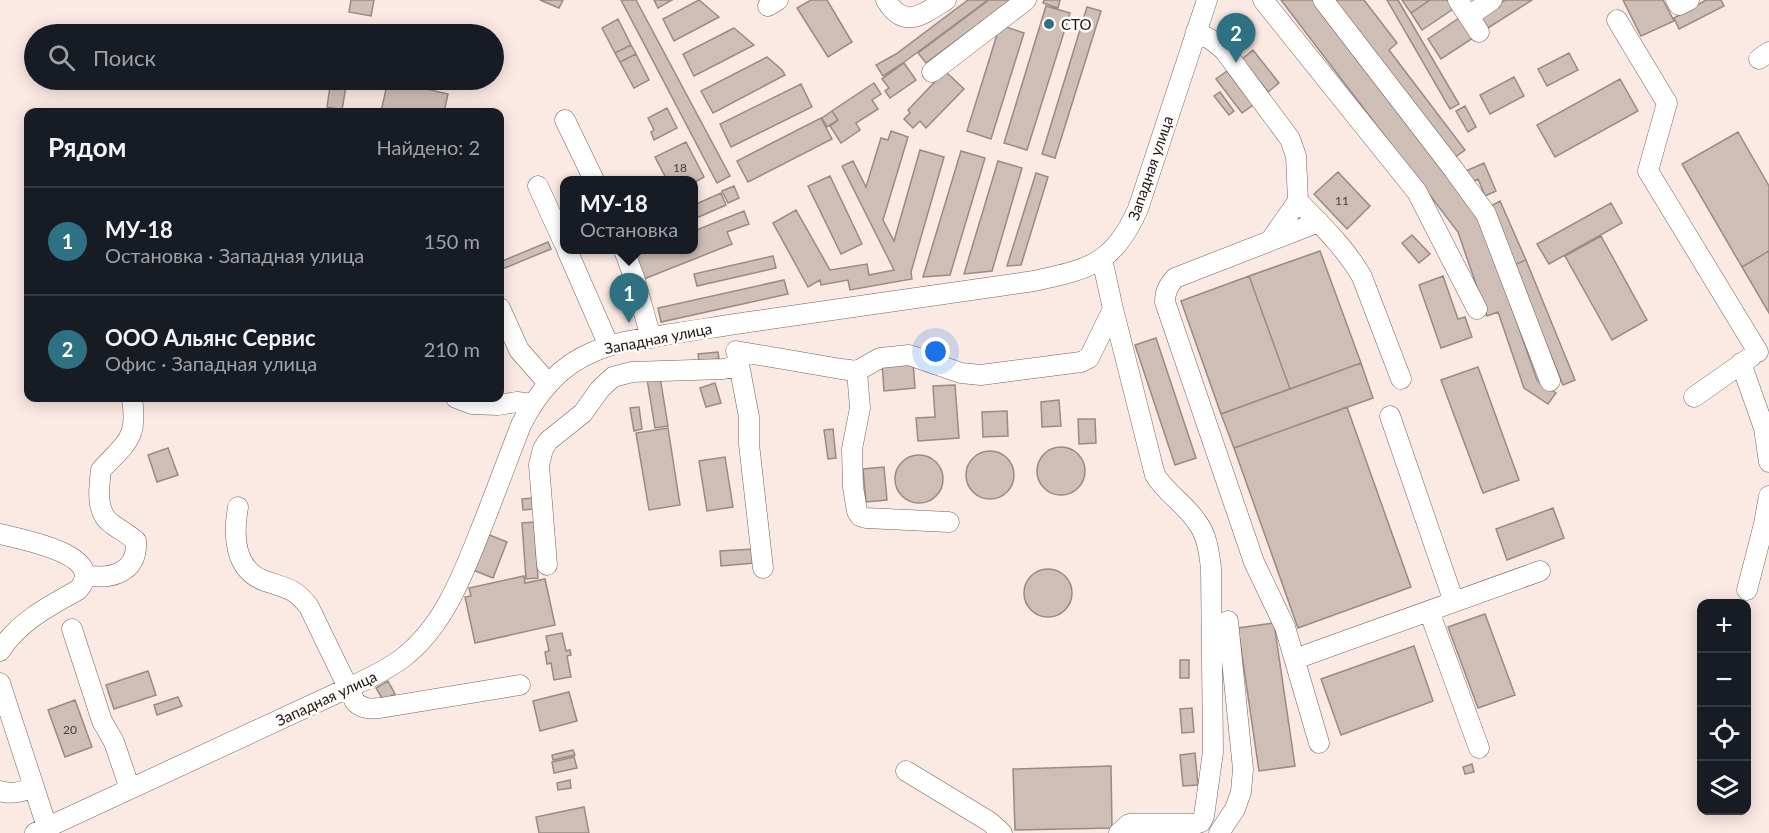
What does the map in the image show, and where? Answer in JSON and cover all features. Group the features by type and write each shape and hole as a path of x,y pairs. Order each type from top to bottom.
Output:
{"street":[{"path":"885,0 892,11 900,16 911,18 923,15 945,0"},
{"path":"932,72 1026,0"},
{"name":"Западная улица","path":"41,830 348,688 405,657 436,623 464,572 521,425 532,404 548,383 577,359 609,346 732,324 1034,281 1074,272 1102,259 1119,244 1138,209 1207,0"},
{"path":"1263,0 1417,192 1477,309"},
{"path":"1323,0 1486,214 1550,381"},
{"path":"1468,16 1492,0"},
{"path":"1677,0 1679,5 1689,0"},
{"path":"1617,20 1667,103 1648,171 1764,348 1694,396"},
{"path":"1197,31 1224,50 1290,139 1296,156 1298,201 1270,241"},
{"path":"565,120 592,176"},
{"path":"538,186 560,234"},
{"path":"1298,201 1342,246 1362,277 1401,379"},
{"path":"1318,222 1175,278 1165,294 1165,302 1254,562 1286,627 1319,743"},
{"path":"569,254 609,346"},
{"path":"626,254 651,338"},
{"path":"1102,259 1155,475 1161,485 1198,523 1209,549 1211,568 1213,753 1204,816 1201,822 1195,824 1130,824 1119,833"},
{"path":"547,565 539,465 543,449 549,441 583,413 600,389 613,377 632,372 723,369 737,358 857,370 880,358 909,355 961,373 981,375 1081,362 1089,358 1113,309"},
{"path":"504,317 519,350 548,383"},
{"path":"732,324 749,417 749,444 763,568"},
{"path":"1741,363 1764,428 1769,462"},
{"path":"857,370 860,408 852,449 854,487 857,511 860,516 949,522"},
{"path":"85,575 102,578 119,573 131,564 136,552 136,541 124,530 110,523 102,513 99,497 101,470 125,446 131,436 132,402"},
{"path":"467,402 498,405 517,402 532,404"},
{"path":"1390,416 1454,602"},
{"path":"1747,590 1769,496"},
{"path":"238,507 235,535 239,556 257,577 284,585 303,599 355,702 363,708 369,709 520,685"},
{"path":"0,534 71,555 81,563 85,575 83,585 78,590 40,611 6,642 0,651"},
{"path":"1295,659 1540,571"},
{"path":"1429,611 1479,748"},
{"path":"1219,833 1235,808 1241,792 1243,769 1228,621"},
{"path":"72,629 102,721 114,742 130,789"},
{"path":"0,683 34,788 41,830"},
{"path":"906,771 990,822 1002,833"},
{"path":"0,791 14,793 34,788"}],"building":[{"path":"351,0 374,0 371,16 349,12"},
{"path":"540,0 563,0 559,8"},
{"path":"621,0 636,0 730,176 717,183"},
{"path":"654,0 672,0 658,8"},
{"path":"699,0 719,17 674,41 663,19"},
{"path":"811,0 827,0 852,42 828,57 797,8"},
{"path":"968,0 988,0 883,76 876,65 896,54"},
{"path":"989,0 1011,0 926,63 918,53"},
{"path":"1044,0 1060,0 1058,8 1043,3"},
{"path":"1281,0 1314,0 1481,220 1537,380 1556,393 1548,404 1524,388 1498,312 1487,316 1458,232"},
{"path":"1333,0 1364,0 1397,43 1389,50 1465,150 1454,158"},
{"path":"1387,0 1398,0 1459,104 1450,109"},
{"path":"1402,0 1430,0 1411,13"},
{"path":"1430,0 1451,0 1456,7 1422,30 1411,13"},
{"path":"1505,0 1532,0 1488,28 1480,16"},
{"path":"1623,0 1663,0 1674,21 1641,36"},
{"path":"1706,0 1721,0 1724,6 1679,29 1674,18"},
{"path":"1046,6 1070,13 1027,150 1004,143"},
{"path":"1087,7 1101,11 1055,158 1042,154"},
{"path":"1462,16 1476,36 1441,59 1428,39"},
{"path":"618,19 631,45 615,53 602,28"},
{"path":"1000,25 1024,33 991,139 967,131"},
{"path":"734,28 754,45 694,76 683,54"},
{"path":"631,45 636,54 620,62 615,53"},
{"path":"1253,50 1279,83 1268,92 1242,59"},
{"path":"1569,53 1578,70 1547,86 1538,69"},
{"path":"636,54 649,80 634,88 620,62"},
{"path":"767,57 785,75 713,113 701,91"},
{"path":"904,63 916,80 890,98 885,91 889,88 882,79"},
{"path":"945,71 964,89 926,128 920,121 913,128 904,119 910,113 908,110"},
{"path":"1227,71 1253,105 1242,113 1216,79"},
{"path":"1514,77 1524,96 1490,114 1480,95"},
{"path":"1620,79 1638,111 1555,157 1537,125"},
{"path":"874,83 881,94 872,100 878,109 856,123 860,130 841,143 830,126 838,120 832,111"},
{"path":"801,84 812,107 731,147 720,124"},
{"path":"330,90 345,90 342,108 327,107"},
{"path":"386,90 431,90 448,94 445,108 382,108"},
{"path":"1220,92 1234,111 1229,115 1214,96"},
{"path":"1465,106 1476,127 1468,132 1456,111"},
{"path":"667,108 677,128 654,140 651,132 654,130 648,118"},
{"path":"832,111 838,120 827,127 822,118"},
{"path":"821,118 832,139 748,182 737,161"},
{"path":"891,131 908,137 883,220 894,241 920,150 944,157 911,272 912,279 850,290 848,280 821,285 820,280 808,287 773,223 796,210 830,270 867,264 869,275 894,270 842,166 853,161 866,187 881,138 888,140"},
{"path":"1738,132 1769,186 1769,251 1742,267 1682,164"},
{"path":"686,142 704,177 698,181 698,176 665,176 655,157"},
{"path":"961,151 985,158 950,275 923,277"},
{"path":"998,161 1022,168 992,271 964,274"},
{"path":"1484,163 1496,191 1485,196 1478,179 1471,182 1466,171"},
{"path":"1338,172 1370,206 1347,229 1314,194"},
{"path":"1036,173 1048,177 1021,265 1007,266"},
{"path":"830,176 862,244 841,254 808,186"},
{"path":"734,186 739,198 728,203 722,191"},
{"path":"721,193 726,205 698,217 698,203"},
{"path":"1500,201 1526,260 1514,265 1489,207"},
{"path":"1611,203 1622,223 1549,264 1537,244"},
{"path":"744,211 749,224 727,232 732,244 644,279 635,255 698,254 698,229"},
{"path":"1412,235 1430,254 1419,263 1402,243"},
{"path":"1601,236 1647,320 1612,340 1565,256"},
{"path":"548,242 551,249 504,268 504,260"},
{"path":"1320,251 1361,363 1290,389 1249,276"},
{"path":"1769,251 1769,313 1742,267"},
{"path":"773,256 776,268 697,286 694,274"},
{"path":"1526,260 1575,380 1563,385 1514,265"},
{"path":"1249,276 1290,389 1221,414 1181,301"},
{"path":"1443,276 1458,319 1465,317 1472,337 1441,348 1419,285"},
{"path":"784,280 788,294 661,322 658,308"},
{"path":"1156,338 1196,458 1175,465 1135,345"},
{"path":"718,352 719,359 699,361 698,354"},
{"path":"913,361 915,388 884,391 882,363"},
{"path":"1361,363 1373,398 1234,448 1221,414"},
{"path":"1478,367 1519,480 1483,493 1441,380"},
{"path":"660,377 668,426 655,428 647,379"},
{"path":"715,383 721,403 706,407 700,388"},
{"path":"955,385 959,438 918,441 916,418 935,417 933,386"},
{"path":"1059,400 1061,426 1042,427 1041,402"},
{"path":"639,407 642,429 634,431 630,408"},
{"path":"1347,407 1411,587 1298,628 1234,448"},
{"path":"1007,411 1008,436 983,437 982,412"},
{"path":"1078,419 1095,419 1096,443 1079,444"},
{"path":"668,428 680,505 649,510 636,433"},
{"path":"833,429 836,458 828,459 824,430"},
{"path":"1061,447 1078,454 1085,471 1078,488 1061,495 1044,488 1037,471 1044,454"},
{"path":"168,448 178,475 157,482 148,455"},
{"path":"990,451 1007,458 1014,475 1007,492 990,499 973,492 966,475 973,458"},
{"path":"919,455 936,462 943,479 936,496 919,503 902,496 895,479 902,462"},
{"path":"725,457 733,507 707,511 699,461"},
{"path":"884,467 887,500 866,502 863,469"},
{"path":"532,498 533,509 523,510 522,499"},
{"path":"1553,508 1564,538 1507,560 1496,529"},
{"path":"534,522 538,578 526,579 522,523"},
{"path":"487,534 507,542 493,578 473,570"},
{"path":"753,549 754,563 721,566 720,551"},
{"path":"1048,569 1065,576 1072,593 1065,610 1048,617 1031,610 1024,593 1031,576"},
{"path":"524,576 525,583 545,579 555,625 475,643 465,597 471,596 469,588"},
{"path":"1485,614 1515,695 1478,708 1448,627"},
{"path":"1274,623 1295,766 1259,771 1238,628"},
{"path":"562,633 566,651 570,650 571,655 567,656 571,677 554,680 551,663 547,664 545,652 549,651 546,636"},
{"path":"1414,646 1433,701 1341,735 1321,679"},
{"path":"1180,660 1189,660 1189,678 1180,678"},
{"path":"148,671 156,695 114,709 106,685"},
{"path":"388,681 395,694 383,700 376,688"},
{"path":"569,692 577,721 540,731 533,701"},
{"path":"178,697 182,706 157,715 154,705"},
{"path":"75,700 92,747 65,757 48,710"},
{"path":"1192,708 1194,732 1182,733 1180,709"},
{"path":"573,750 575,755 553,760 552,755"},
{"path":"1195,753 1198,785 1183,786 1180,755"},
{"path":"574,757 577,768 554,773 552,762"},
{"path":"1472,764 1474,772 1465,774 1463,767"},
{"path":"1111,766 1112,828 1015,830 1013,769"},
{"path":"570,780 571,788 558,790 557,783"},
{"path":"584,807 589,833 539,833 536,817"}],"place":[{"name":"СТО","path":"1049,24"},
{"name":"ООО Альянс Сервис","path":"1236,63"},
{"name":"МУ-18","path":"629,323"}]}
